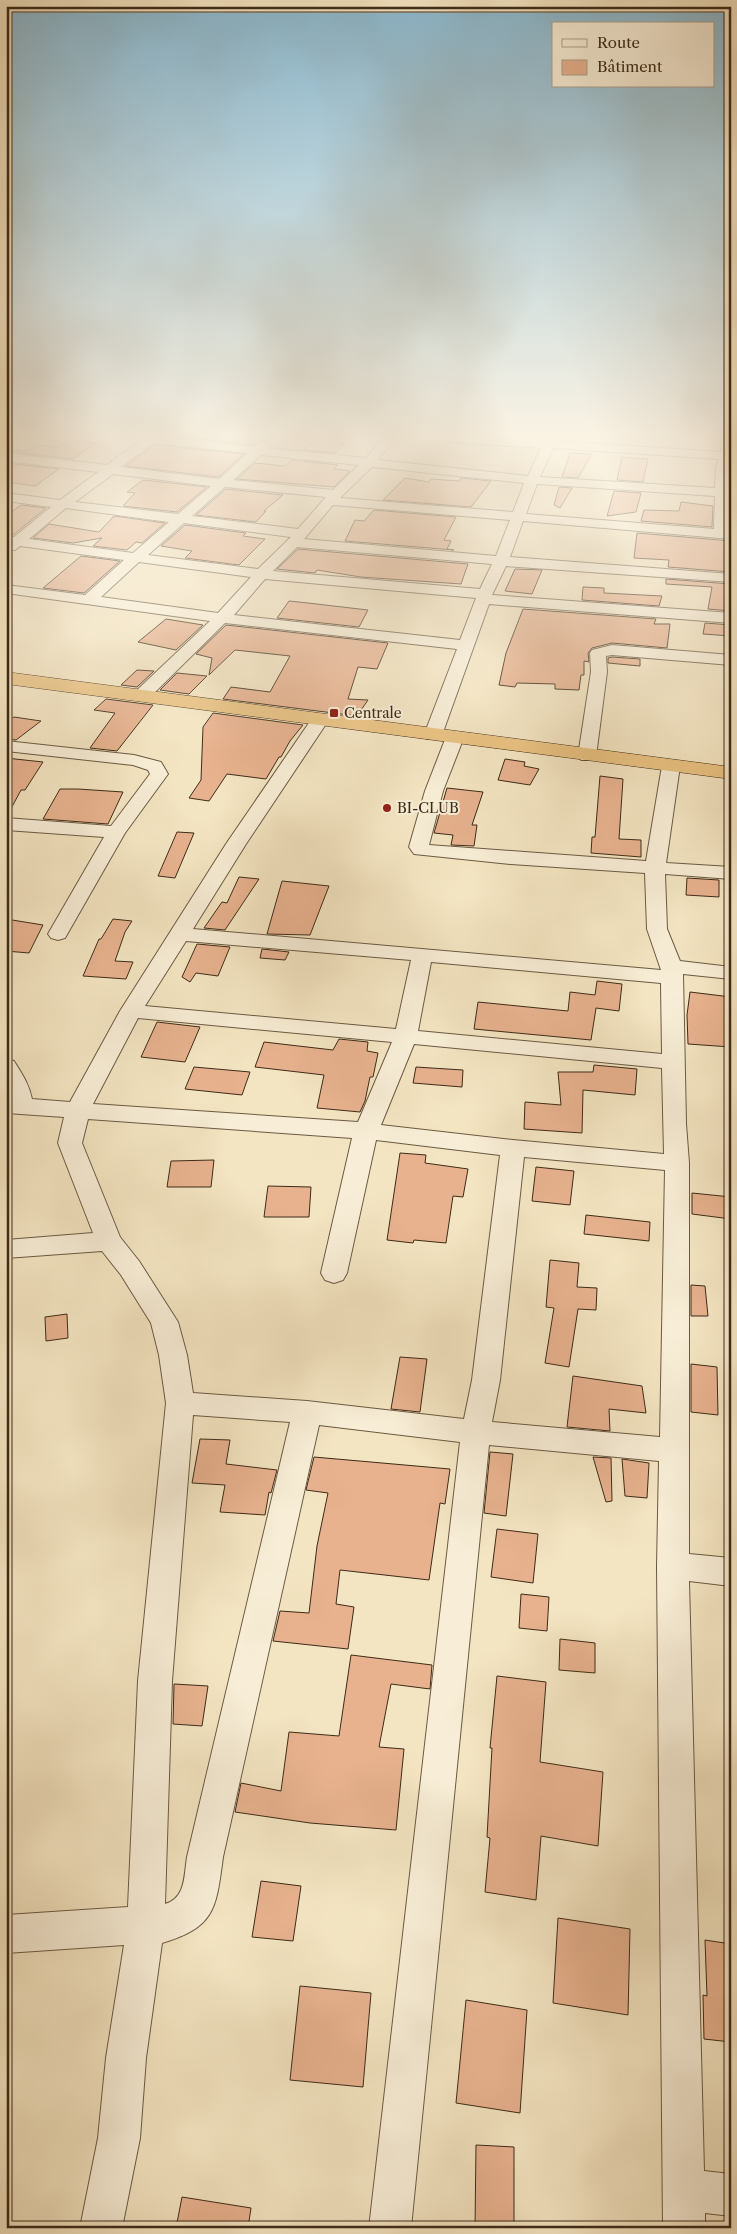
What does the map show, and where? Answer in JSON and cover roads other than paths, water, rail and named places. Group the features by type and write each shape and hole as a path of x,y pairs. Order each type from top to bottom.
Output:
{"highway":[{"path":"6,678 142,695 318,721 731,773"}],"street":[{"path":"89,600 135,556 153,542"},
{"path":"142,695 240,600 261,574 294,542"},
{"path":"336,542 501,561 731,578"},
{"path":"433,735 484,596 509,542"},
{"path":"10,544 135,556 261,574 731,618"},
{"path":"6,589 222,618 467,645"},
{"path":"587,756 599,672 598,653 612,650 731,660"},
{"path":"101,2228 119,2138 126,2058 146,1925 155,1680 180,1404 173,1355 164,1322 130,1268 109,1241 70,1143 78,1109 132,1011 182,934 236,844 318,721"},
{"path":"455,738 444,762 422,827 418,847 421,850 655,869 731,873"},
{"path":"6,746 134,760 154,766 159,774 116,832 58,934"},
{"path":"671,766 655,869 657,929 671,972 674,1124 677,1163 673,1566 684,2208 731,2195"},
{"path":"6,824 116,832"},
{"path":"182,934 422,956 671,972 731,973"},
{"path":"334,1273 366,1131 406,1036 422,956"},
{"path":"132,1011 674,1062"},
{"path":"6,1066 18,1086 14,1105 366,1131 513,1148 677,1163"},
{"path":"390,2228 476,1432 486,1380 513,1148"},
{"path":"6,1250 109,1241"},
{"path":"180,1404 307,1412 476,1432 674,1450"},
{"path":"6,1934 162,1924 183,1918 191,1912 197,1901 307,1412"},
{"path":"673,1566 731,1572"}],"place":[{"name":"Centrale","path":"334,713"},
{"name":"BI-CLUB","path":"387,808"}]}
